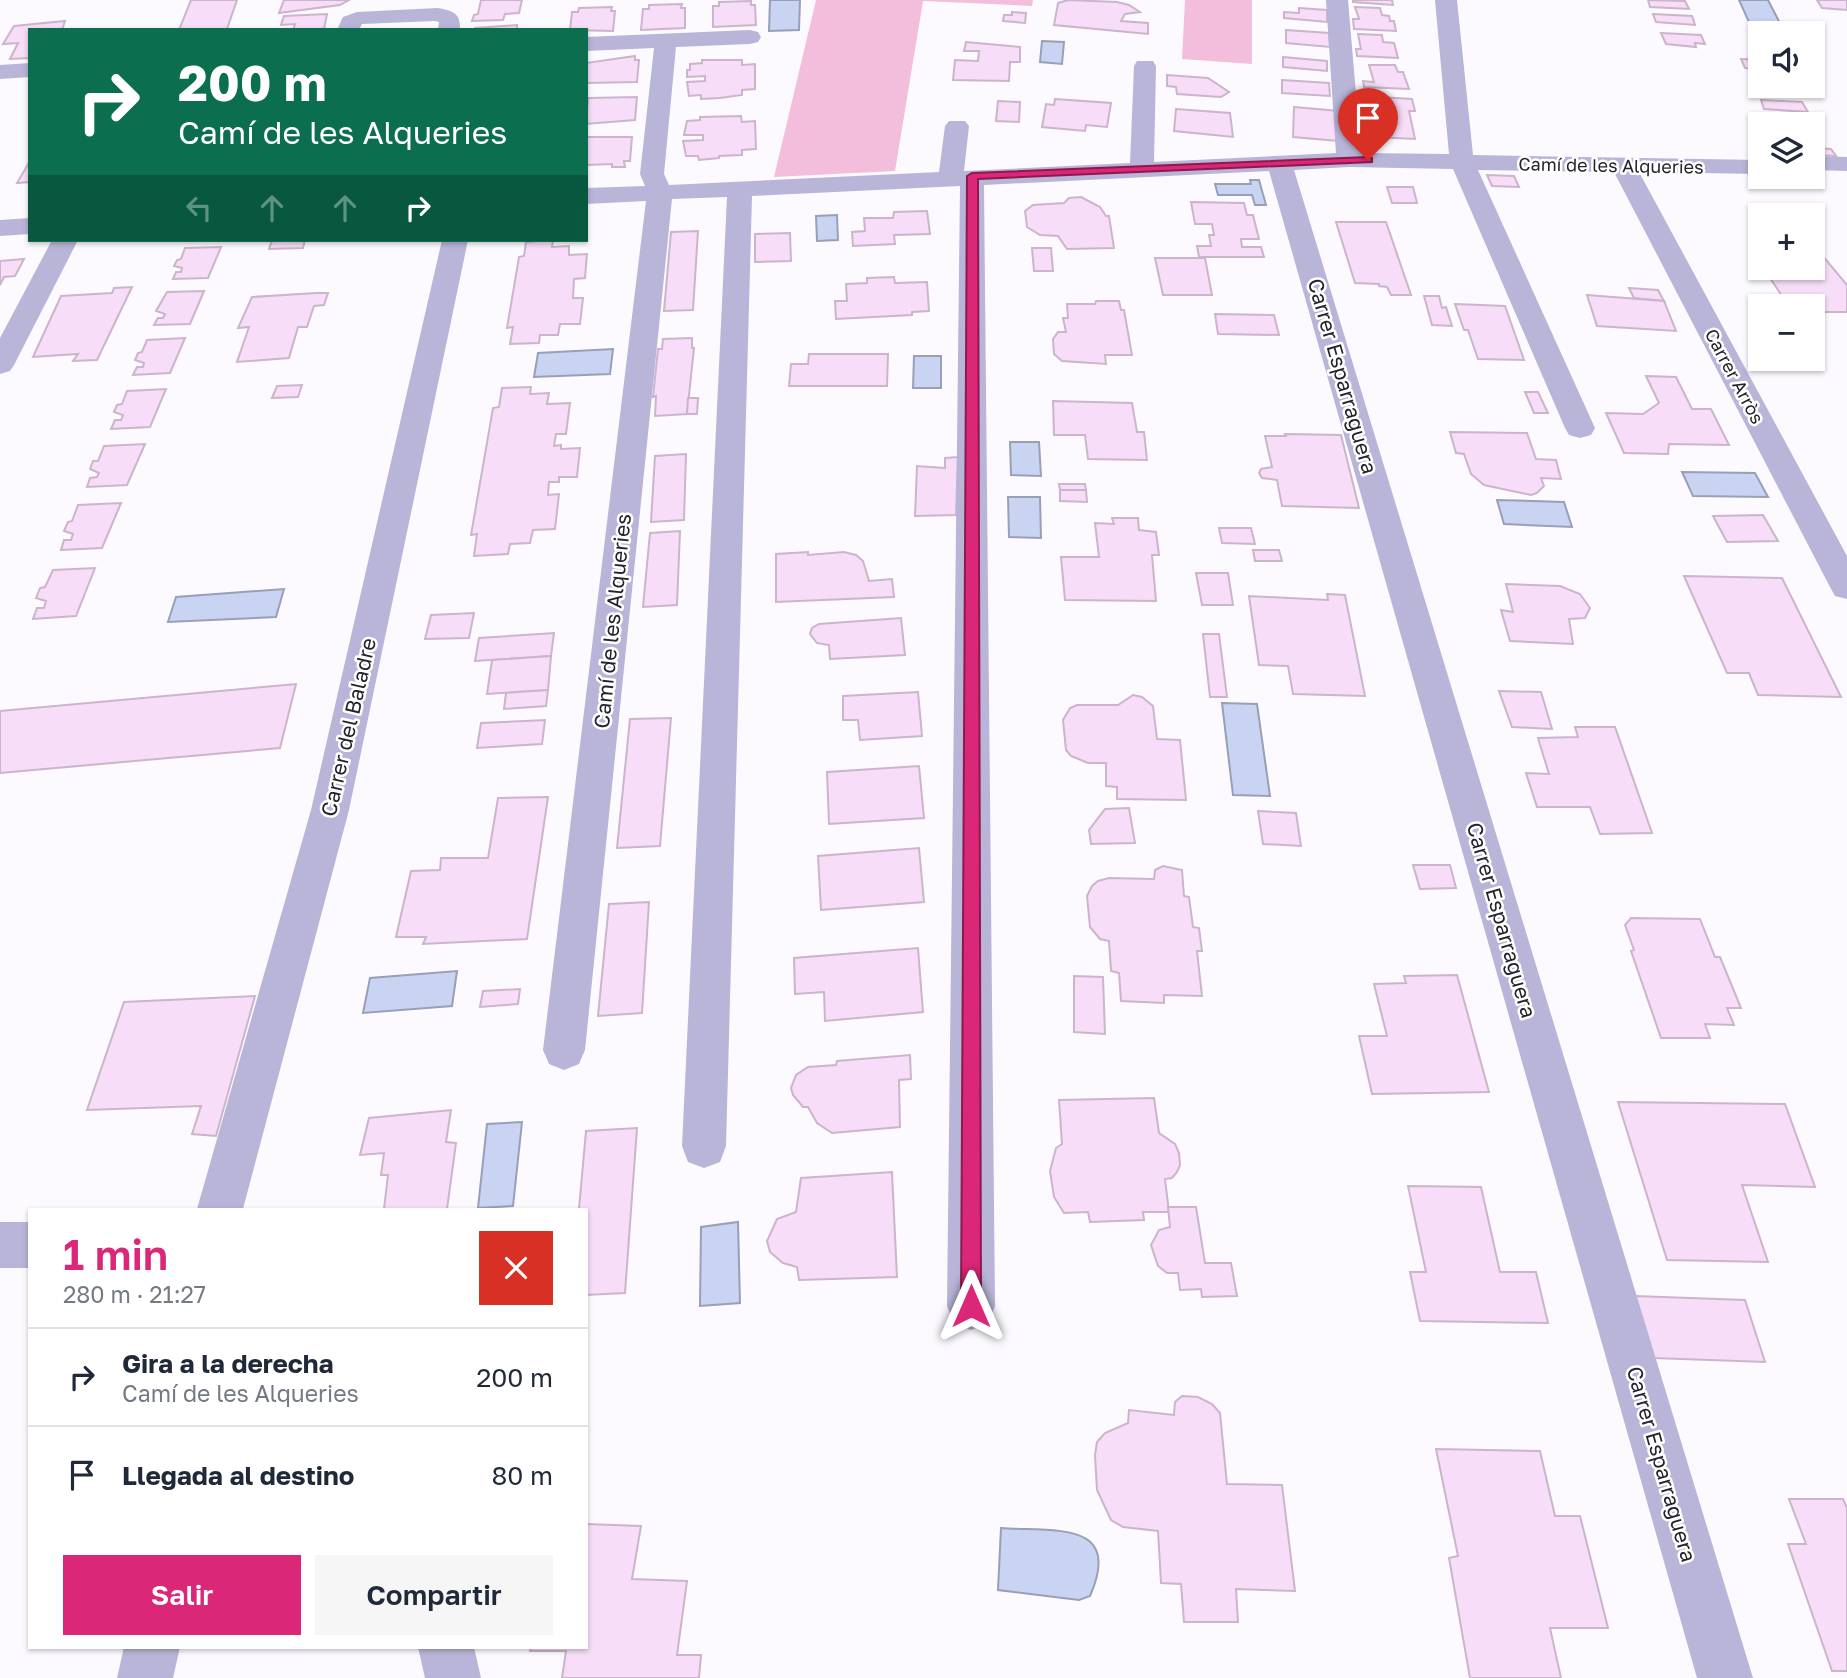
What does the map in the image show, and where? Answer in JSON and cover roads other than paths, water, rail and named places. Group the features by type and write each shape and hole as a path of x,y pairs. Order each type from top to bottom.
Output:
{"street":[{"path":"1337,0 1349,160"},
{"path":"1446,0 1462,162 1580,428"},
{"path":"349,28 357,18 438,14 450,19 449,28"},
{"path":"588,44 750,37"},
{"path":"660,192 652,174 666,41"},
{"path":"1142,168 1145,66"},
{"path":"0,72 28,70"},
{"path":"957,125 962,177 971,1306"},
{"name":"Camí de les Alqueries","path":"588,196 1349,160 1748,167"},
{"name":"Carrer Esparraguera","path":"1279,162 1725,1678"},
{"path":"1825,163 1847,164"},
{"name":"Carrer Arròs","path":"1623,166 1847,587"},
{"path":"704,1146 740,189"},
{"name":"Camí de les Alqueries","path":"564,1050 660,192"},
{"path":"0,228 28,226"},
{"path":"0,365 64,242"},
{"name":"Carrer del Baladre","path":"220,1208 330,810 455,242"},
{"path":"0,1245 28,1245"},
{"path":"145,1678 152,1649"},
{"path":"446,1649 453,1678"}],"water":[{"path":"770,0 800,0 799,30 769,31"},
{"path":"1739,0 1768,0 1779,21 1748,21"},
{"path":"1042,41 1064,42 1062,64 1040,62"},
{"path":"1250,180 1259,180 1266,205 1255,205 1252,195 1218,195 1215,184 1251,184"},
{"path":"837,215 838,240 817,241 816,216"},
{"path":"613,349 610,374 534,377 538,353"},
{"path":"914,356 941,356 941,388 913,388"},
{"path":"1010,442 1039,442 1041,476 1011,475"},
{"path":"1682,472 1755,473 1768,497 1693,496"},
{"path":"1008,497 1040,497 1041,538 1009,537"},
{"path":"1497,500 1564,502 1572,527 1504,524"},
{"path":"284,589 276,617 168,622 176,597"},
{"path":"1222,703 1257,704 1270,796 1233,795"},
{"path":"457,971 452,1006 363,1013 370,978"},
{"path":"522,1122 513,1206 478,1208 487,1124"},
{"path":"738,1222 740,1303 700,1306 701,1227"},
{"path":"1001,1528 1060,1531 1090,1542 1097,1553 1098,1571 1090,1596 1079,1600 998,1590"}]}
